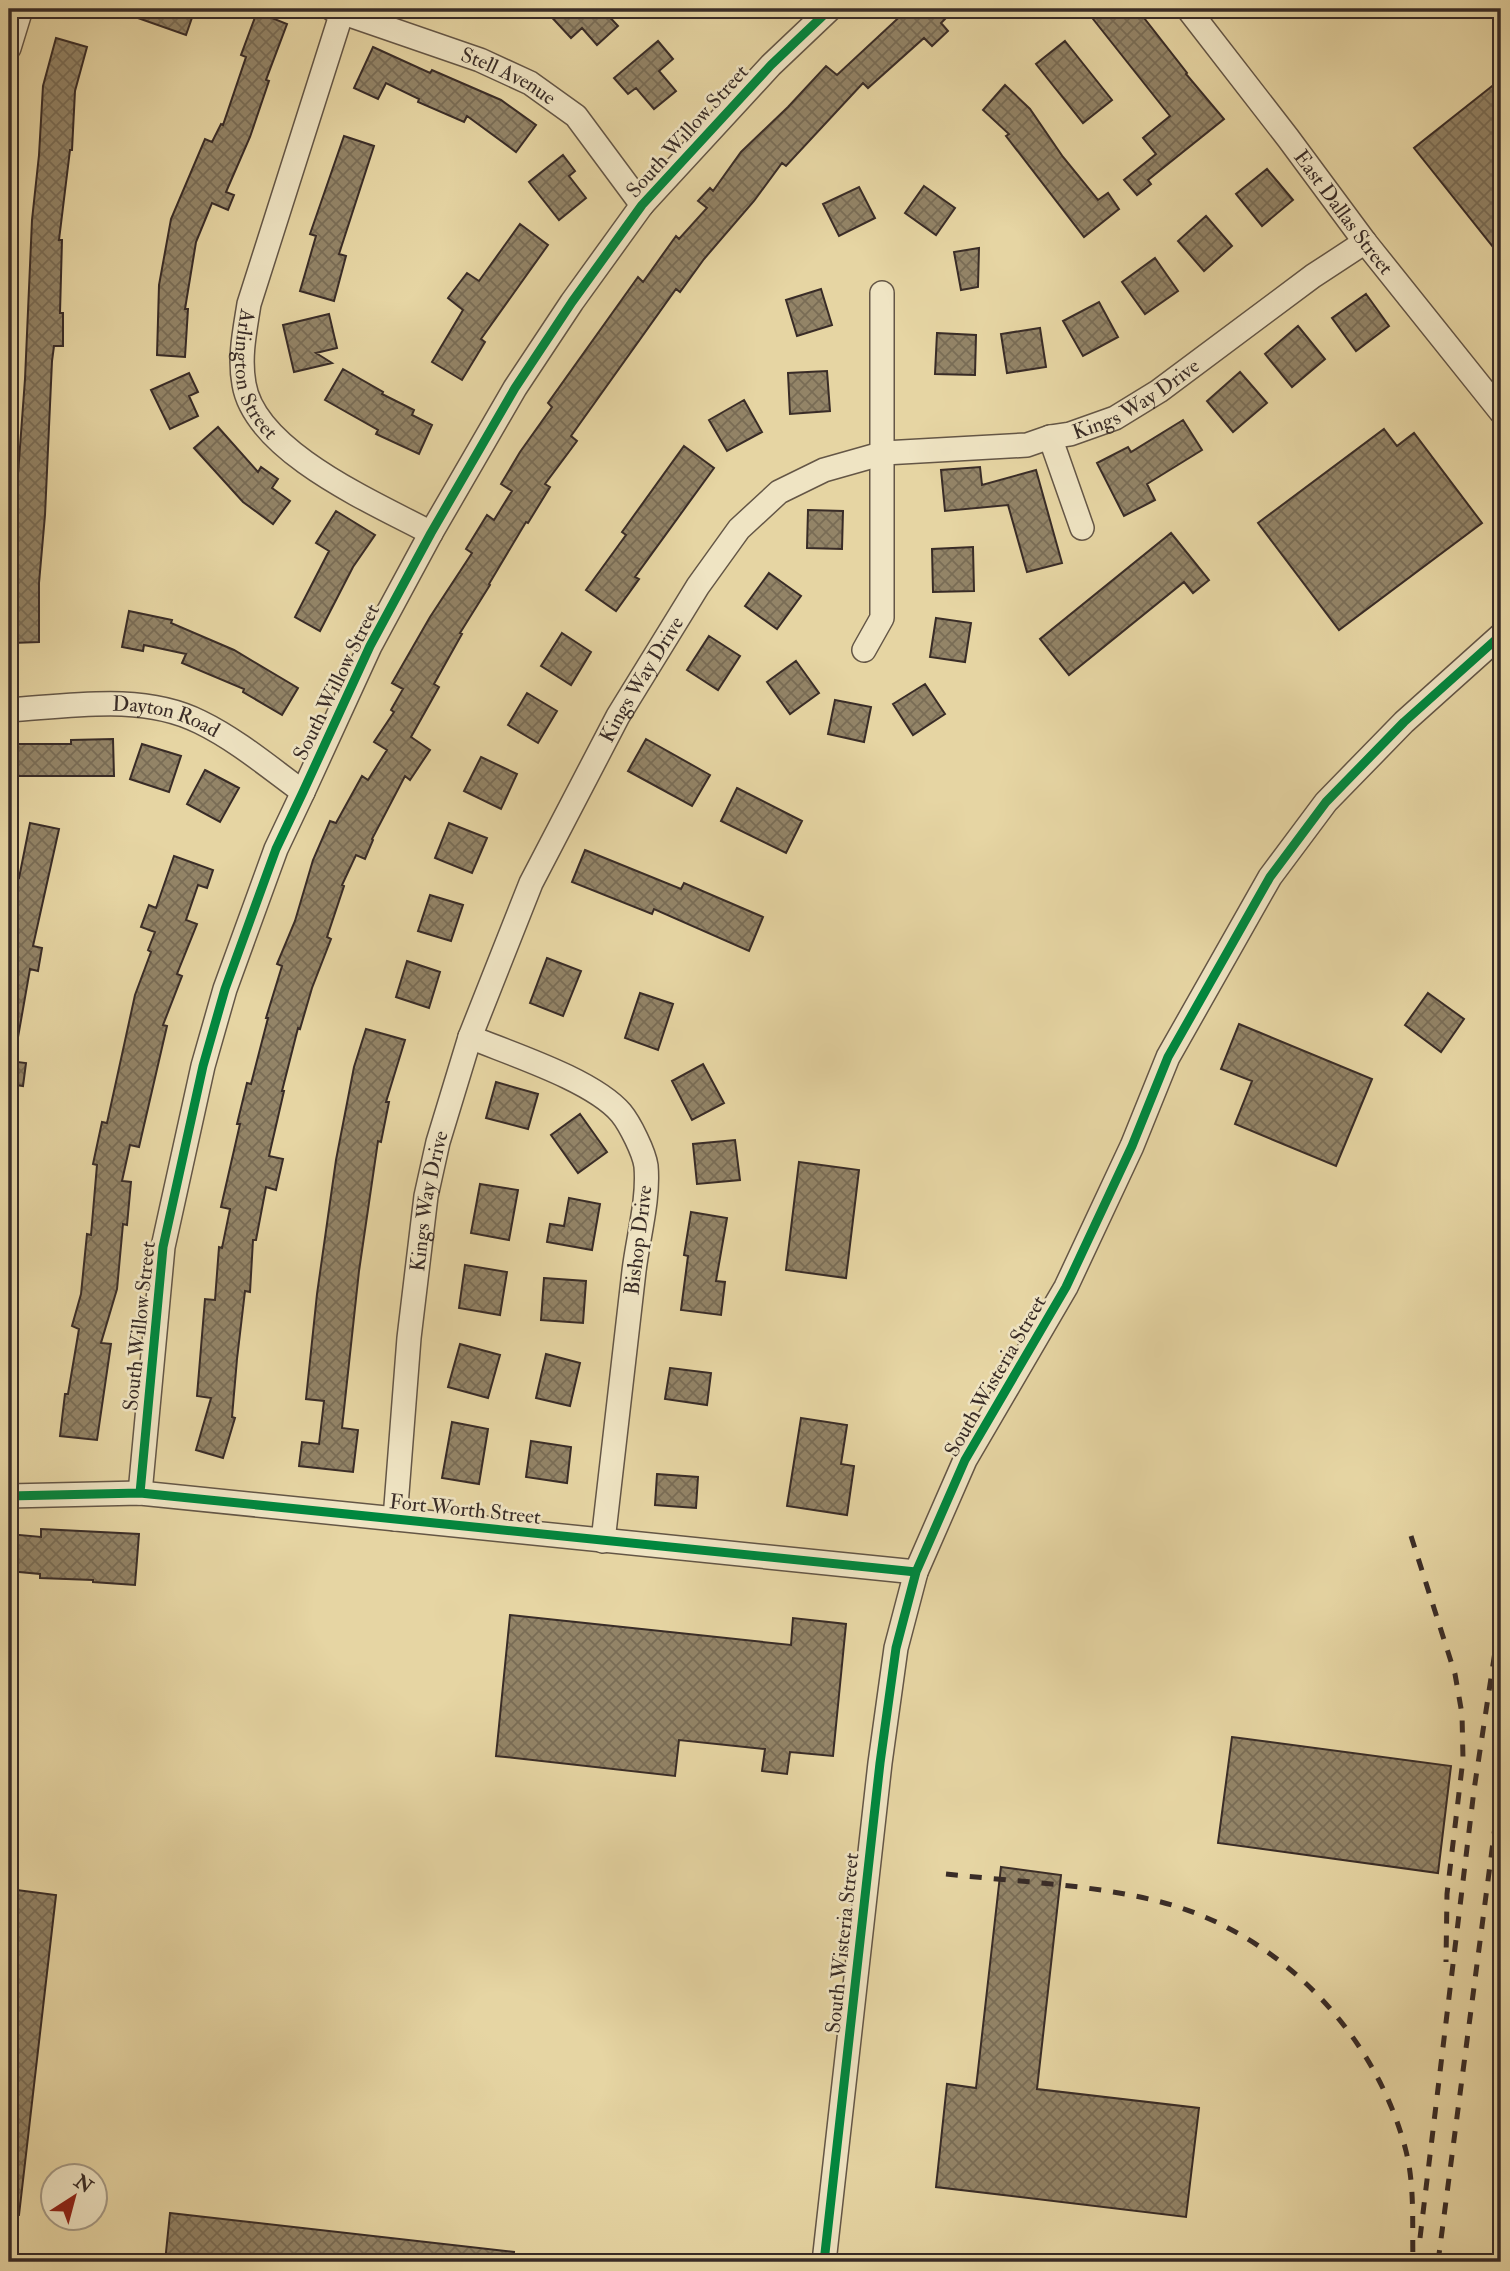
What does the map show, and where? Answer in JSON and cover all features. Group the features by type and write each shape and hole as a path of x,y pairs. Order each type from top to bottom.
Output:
{"street":[{"path":"9,48 21,9"},
{"name":"South Willow Street","path":"140,1493 163,1247 203,1066 229,976 276,849 370,646 431,533 515,388 572,302 642,205 771,65 830,9"},
{"name":"East Dallas Street","path":"1188,9 1365,242 1501,412"},
{"name":"Stell Avenue","path":"337,10 480,60 530,83 576,116 642,205"},
{"name":"Arlington Street","path":"337,10 249,304 242,351 244,386 257,418 283,445 329,478 431,533"},
{"name":"Kings Way Drive","path":"395,1520 409,1338 426,1196 438,1142 470,1037 531,883 618,716 698,586 739,529 779,492 824,470 884,453 1027,444 1049,437 1070,435 1115,418 1159,391 1313,276 1365,242"},
{"path":"864,650 882,618 882,293"},
{"path":"1049,437 1082,528"},
{"name":"South Wisteria Street","path":"824,2262 880,1763 897,1648 916,1572 965,1460 1066,1287 1132,1146 1168,1057 1270,877 1326,802 1404,722 1501,635"},
{"name":"Dayton Road","path":"9,710 145,705 172,711 200,721 303,792"},
{"name":"Bishop Drive","path":"470,1037 562,1074 599,1095 620,1112 631,1129 646,1164 645,1193 603,1541"},
{"name":"Fort Worth Street","path":"9,1496 140,1493 916,1572"}],"building":[{"path":"118,9 195,9 186,35"},
{"path":"544,9 602,9 618,26 597,45 582,28 571,38"},
{"path":"908,9 955,9 941,23 948,31 932,46 924,38 868,88 863,83 786,166 782,163 680,292 676,289 571,436 577,441 545,484 550,487 460,633 462,634 434,684 439,687 411,737 430,750 410,780 405,776 372,839 365,859 356,855 342,885 344,886 327,937 331,939 300,1029 298,1028 282,1091 269,1156 283,1159 276,1190 266,1187 256,1240 253,1240 250,1292 245,1291 237,1359 232,1417 235,1418 223,1458 196,1450 211,1398 197,1396 205,1299 215,1300 219,1247 222,1248 230,1209 221,1207 247,1083 251,1084 266,1018 282,966 277,964 295,921 313,860 330,821 336,823 362,776 368,780 387,750 374,742 394,712 391,710 403,689 392,683 430,617 472,553 466,549 487,515 494,520 512,491 501,484 552,407 548,403 638,277 643,282 676,236 679,239 707,208 698,201 710,188 713,191 741,152 826,66 837,75"},
{"path":"1105,9 1137,9 1224,119 1148,180 1151,184 1137,195 1124,180 1156,154 1143,138 1170,116 1093,19"},
{"path":"257,12 287,24 266,80 269,81 250,137 226,192 234,195 228,210 212,203 196,242 185,309 188,309 185,357 157,355 159,285 171,219 205,139 212,142 221,124 223,125 246,57 241,55"},
{"path":"56,38 87,47 75,91 72,150 59,240 62,240 60,313 63,313 63,346 54,346 52,361 39,583 39,642 12,643 11,569 25,379 32,220 43,86"},
{"path":"658,41 673,59 659,71 676,91 654,109 636,88 628,94 614,78"},
{"path":"1065,41 1112,100 1083,123 1036,64"},
{"path":"373,47 430,73 432,70 501,100 536,125 516,152 467,116 464,122 418,102 419,99 386,83 378,99 354,88"},
{"path":"1501,79 1501,257 1414,148"},
{"path":"1005,85 1030,109 1063,157 1098,200 1108,193 1119,209 1084,237 1006,136 1009,134 983,110"},
{"path":"344,136 374,146 339,254 346,256 334,301 300,291 316,236 310,234"},
{"path":"563,155 575,171 569,176 586,198 559,220 529,182"},
{"path":"1267,169 1293,200 1262,226 1236,194"},
{"path":"924,186 955,208 936,235 905,213"},
{"path":"859,187 875,218 839,236 823,204"},
{"path":"1206,216 1232,246 1204,271 1178,241"},
{"path":"520,224 548,245 481,339 485,342 462,380 432,362 463,310 448,298 467,273 479,281"},
{"path":"979,248 978,287 961,290 954,252"},
{"path":"1155,258 1178,291 1145,314 1122,282"},
{"path":"821,289 832,325 797,336 786,300"},
{"path":"1366,294 1389,326 1356,351 1332,318"},
{"path":"1099,302 1118,337 1083,356 1063,321"},
{"path":"329,314 337,348 316,353 332,363 294,372 283,325"},
{"path":"1298,326 1325,359 1292,387 1265,354"},
{"path":"1040,328 1046,367 1007,373 1001,334"},
{"path":"937,333 976,335 975,375 935,374"},
{"path":"343,369 383,392 382,394 414,410 412,415 432,425 419,454 376,434 378,430 325,400"},
{"path":"827,371 830,411 790,414 788,373"},
{"path":"1240,372 1267,403 1233,432 1207,401"},
{"path":"189,373 198,392 189,396 198,416 170,429 151,390"},
{"path":"744,400 762,432 727,451 709,420"},
{"path":"1183,420 1202,450 1147,484 1155,500 1124,516 1097,463 1128,447 1131,452"},
{"path":"218,427 258,472 261,467 278,479 272,488 290,501 273,524 243,502 194,448"},
{"path":"1384,429 1397,446 1414,433 1482,523 1339,630 1258,523"},
{"path":"684,446 714,468 635,577 639,579 616,611 586,590 626,535 622,532"},
{"path":"980,467 982,485 1036,470 1062,563 1027,572 1008,505 945,511 941,470"},
{"path":"808,510 843,511 842,549 807,548"},
{"path":"336,511 375,535 353,567 320,631 295,617 329,551 316,543"},
{"path":"1171,533 1209,580 1193,593 1184,582 1069,675 1040,639"},
{"path":"973,547 974,591 933,592 932,549"},
{"path":"769,573 801,596 777,629 745,606"},
{"path":"129,611 172,620 171,623 234,650 298,688 282,715 243,692 244,689 182,663 186,654 144,645 143,651 122,647"},
{"path":"936,618 971,623 965,662 930,657"},
{"path":"562,633 591,652 571,685 541,666"},
{"path":"709,636 740,656 718,690 687,670"},
{"path":"796,661 819,693 790,714 767,682"},
{"path":"925,684 945,714 913,735 893,704"},
{"path":"527,693 557,711 538,743 508,725"},
{"path":"835,700 871,707 864,742 828,734"},
{"path":"113,739 114,776 15,776 15,744 71,744 71,740"},
{"path":"646,739 710,775 692,806 628,771"},
{"path":"142,744 181,756 169,792 130,779"},
{"path":"481,757 517,774 501,809 464,791"},
{"path":"205,770 239,788 220,822 187,804"},
{"path":"737,788 802,821 786,853 721,821"},
{"path":"30,823 59,829 33,946 42,948 38,971 30,969 17,1043 9,1042 9,876 19,878"},
{"path":"449,823 487,838 472,873 435,858"},
{"path":"585,850 681,889 684,883 763,917 749,951 654,909 652,914 572,882"},
{"path":"174,856 213,870 207,888 198,885 186,920 197,924 177,974 182,976 163,1025 167,1026 139,1147 130,1145 122,1181 131,1182 127,1225 123,1224 117,1289 101,1343 111,1344 97,1440 60,1436 65,1394 68,1394 79,1329 72,1326 81,1294 87,1234 91,1235 97,1165 93,1164 102,1122 107,1123 135,995 151,952 148,950 155,932 141,927 149,905 156,908"},
{"path":"430,895 463,905 451,941 418,931"},
{"path":"547,958 581,971 563,1016 530,1003"},
{"path":"407,961 440,972 429,1008 396,997"},
{"path":"640,993 673,1004 658,1050 625,1038"},
{"path":"1428,993 1464,1019 1441,1052 1405,1025"},
{"path":"1239,1024 1372,1079 1336,1166 1235,1124 1252,1081 1221,1069"},
{"path":"366,1029 405,1040 386,1102 389,1102 381,1142 378,1141 359,1271 342,1428 358,1430 353,1472 299,1466 302,1442 319,1444 324,1401 306,1399 317,1294 336,1160 354,1067"},
{"path":"9,1061 26,1063 23,1086 9,1084"},
{"path":"703,1064 724,1103 692,1120 672,1081"},
{"path":"496,1082 538,1094 528,1129 486,1118"},
{"path":"580,1114 607,1152 578,1173 551,1135"},
{"path":"735,1140 740,1180 697,1184 693,1144"},
{"path":"799,1162 859,1170 846,1278 786,1270"},
{"path":"480,1184 518,1190 509,1240 471,1233"},
{"path":"569,1198 600,1204 592,1250 547,1242 550,1224 564,1226"},
{"path":"691,1212 727,1218 716,1281 725,1282 721,1315 681,1310 688,1256 684,1255"},
{"path":"465,1265 507,1272 500,1315 459,1308"},
{"path":"544,1278 586,1281 583,1323 541,1320"},
{"path":"460,1344 500,1355 488,1398 448,1387"},
{"path":"546,1354 580,1363 570,1406 536,1398"},
{"path":"670,1368 711,1373 707,1405 665,1399"},
{"path":"801,1418 847,1425 841,1464 854,1466 847,1515 787,1506"},
{"path":"452,1422 488,1429 479,1484 442,1478"},
{"path":"531,1441 571,1447 567,1483 526,1477"},
{"path":"657,1474 698,1477 696,1508 655,1505"},
{"path":"41,1529 139,1534 135,1585 40,1578 40,1574 9,1571 9,1534 41,1537"},
{"path":"510,1615 791,1645 793,1618 846,1624 833,1756 790,1752 787,1774 762,1771 765,1749 679,1740 675,1776 496,1756"},
{"path":"1232,1737 1451,1766 1438,1873 1218,1843"},
{"path":"1001,1867 1061,1875 1037,2089 1199,2108 1186,2217 936,2187 947,2084 976,2088"},
{"path":"9,1889 56,1895 19,2215 9,2214"},
{"path":"170,2213 514,2252 513,2262 165,2262"}],"railway":[{"path":"1411,1536 1455,1674 1462,1714 1463,1759 1447,1894 1446,1962"},
{"path":"1420,2238 1474,1790 1501,1612"},
{"path":"1438,2262 1501,1781"},
{"path":"946,1874 1081,1887 1161,1902 1204,1917 1245,1938 1283,1964 1317,1994 1347,2029 1372,2067 1392,2108 1409,2165 1413,2262"}],"cycle path":[{"path":"140,1493 163,1247 203,1066 225,989 276,849 370,646 431,533 515,388 572,302 642,205 771,65 830,9"},
{"path":"824,2262 880,1763 896,1648 916,1572 965,1460 1066,1287 1132,1146 1168,1057 1270,877 1326,802 1404,722 1501,635"},
{"path":"9,1496 140,1493 916,1572"}]}
